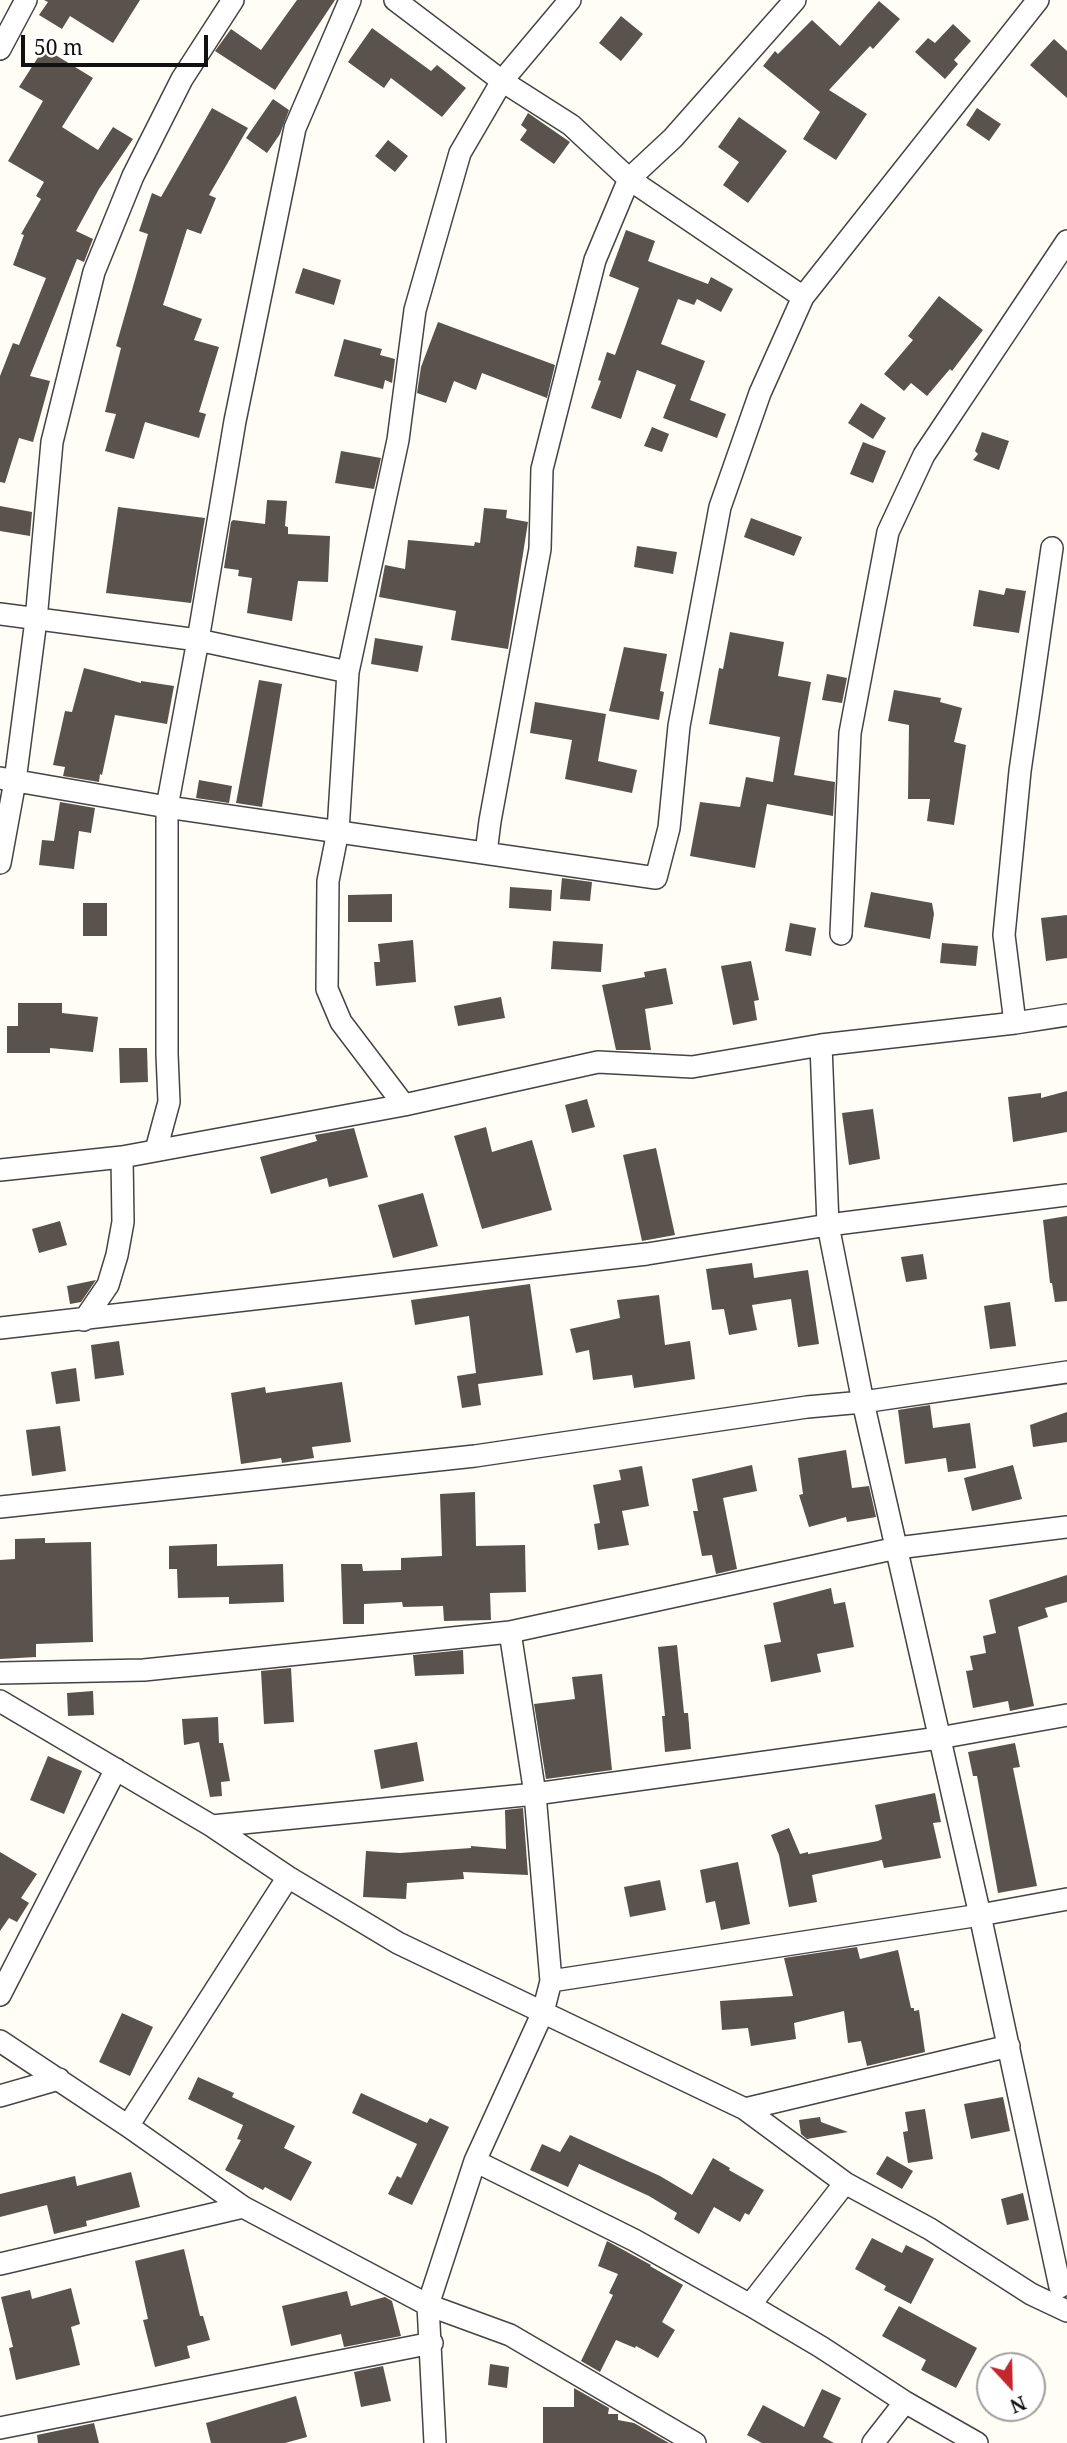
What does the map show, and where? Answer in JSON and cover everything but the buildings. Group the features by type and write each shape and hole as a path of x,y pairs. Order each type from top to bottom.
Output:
{"street":[{"path":"1,44 26,0"},
{"path":"0,863 7,779 36,620 52,442 94,272 132,176 182,79 233,0"},
{"path":"156,1150 169,1102 167,807 235,421 295,128 350,0"},
{"path":"395,0 502,81 571,125 629,178 803,297"},
{"path":"404,1105 341,1021 327,989 328,881 338,831 348,672 398,440 415,310 460,153 502,81 570,0"},
{"path":"486,853 540,549 542,469 595,260 629,178 673,138 795,0"},
{"path":"7,779 167,807 656,878 670,828 679,726 720,507 760,393 803,297 1038,0"},
{"path":"841,934 850,733 888,532 924,455 1067,241"},
{"path":"1015,1023 1004,935 1020,771 1052,548"},
{"path":"0,614 198,640 348,672"},
{"path":"0,1170 122,1157 404,1105 598,1062 692,1067 821,1045 1015,1023 1067,1014"},
{"path":"821,1045 828,1225 863,1402 1063,2286 1031,2294"},
{"path":"84,1320 108,1285 117,1255 123,1222 122,1157"},
{"path":"0,1328 634,1256 828,1225 1067,1195"},
{"path":"0,1507 475,1456 1067,1372"},
{"path":"0,1673 144,1670 510,1632 897,1548 1067,1527"},
{"path":"435,2443 428,2305 475,2161 544,2012 551,1981 535,1794 510,1632"},
{"path":"0,1701 212,1826 288,1877 398,1943 745,2109 845,2183 930,2229 1031,2294 1067,2311"},
{"path":"212,1826 535,1794 939,1738 1067,1715"},
{"path":"0,1995 116,1769"},
{"path":"128,2126 288,1877"},
{"path":"551,1981 980,1915 1067,1899"},
{"path":"0,2041 243,2207 428,2305 510,2335 695,2443"},
{"path":"745,2109 1009,2046"},
{"path":"0,2096 59,2079"},
{"path":"475,2161 634,2241 750,2305 905,2402 977,2443"},
{"path":"750,2305 845,2183"},
{"path":"0,2264 243,2207"},
{"path":"0,2428 432,2343"},
{"path":"873,2443 905,2402"}]}
